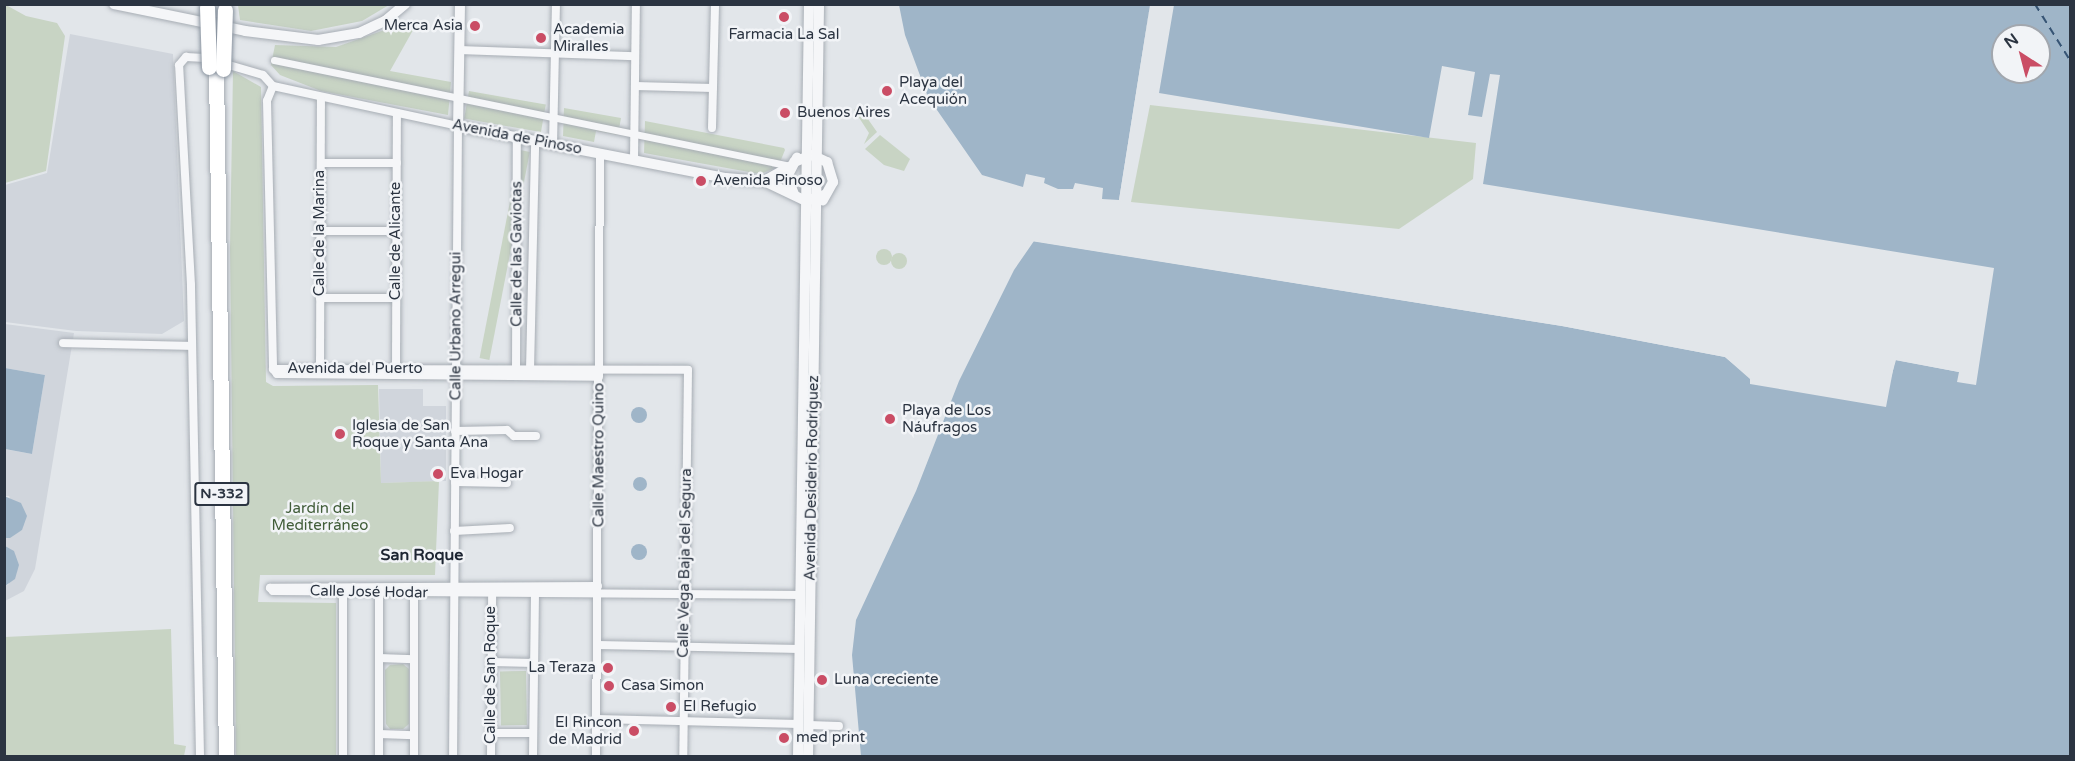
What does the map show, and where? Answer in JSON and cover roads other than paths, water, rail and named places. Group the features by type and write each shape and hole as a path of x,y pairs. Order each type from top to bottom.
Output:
{"highway":[{"name":"N-332","path":"216,7 226,756"},
{"path":"216,68 214,210 219,232"}],"street":[{"path":"114,4 245,31 318,40 359,33 385,21 405,4"},
{"name":"Calle Urbano Arregui","path":"453,756 460,4"},
{"path":"553,145 556,4"},
{"path":"634,160 636,4"},
{"path":"712,128 715,4"},
{"path":"809,4 807,141 812,156 832,171 833,182 816,199 811,216"},
{"path":"811,216 816,199 812,156 819,4"},
{"path":"459,50 635,56"},
{"name":"Avenida de Pinoso","path":"191,346 179,66 190,56 205,58 263,75 273,86 321,98 553,145 764,181 793,193 816,199"},
{"path":"274,60 792,164"},
{"path":"273,86 267,107 273,369"},
{"path":"635,86 713,88"},
{"name":"Calle de la Marina","path":"320,369 321,98"},
{"name":"Calle de Alicante","path":"396,369 397,113"},
{"name":"Calle de las Gaviotas","path":"516,370 517,138"},
{"name":"Calle de las Gaviotas","path":"530,370 535,141"},
{"path":"807,141 792,164 787,177 793,193 811,216"},
{"name":"Calle Maestro Quino","path":"596,756 600,153"},
{"path":"764,181 792,164 812,156"},
{"path":"321,163 397,163"},
{"name":"Avenida Desiderio Rodríguez","path":"808,756 800,649 800,596 811,216"},
{"name":"Avenida Desiderio Rodríguez","path":"798,756 804,724 811,216"},
{"path":"320,231 396,231"},
{"path":"320,298 396,298"},
{"path":"63,343 191,346 201,746 199,756"},
{"name":"Avenida del Puerto","path":"273,369 396,369 455,373 530,370 599,374"},
{"name":"Avenida del Puerto","path":"273,369 282,376 455,373 599,374 688,370"},
{"name":"Calle Vega Baja del Segura","path":"682,756 688,370"},
{"path":"455,431 507,430 514,436 536,436"},
{"path":"455,482 507,483"},
{"path":"454,531 510,528"},
{"name":"Calle José Hodar","path":"598,590 492,593 454,589 379,592 343,588 273,591 270,588 343,588 598,590 800,596"},
{"path":"343,588 343,756"},
{"path":"379,592 379,756"},
{"path":"414,592 414,756"},
{"name":"Calle de San Roque","path":"490,756 492,593"},
{"path":"533,756 535,593"},
{"path":"598,645 800,649"},
{"path":"379,658 414,659"},
{"path":"491,662 534,663"},
{"path":"597,719 839,726"},
{"path":"491,733 533,734"},
{"path":"379,734 414,735"}],"water":[{"path":"899,5 1150,5 1119,200 1102,199 1103,188 1075,183 1073,189 1058,189 1044,183 1045,178 1026,174 1023,187 982,175 928,97 905,35"},
{"path":"1174,5 2070,5 2070,756 861,756 852,655 856,620 916,491 959,381 1014,270 1034,241 1562,326 1725,357 1750,379 1750,384 1886,407 1895,360 1959,372 1957,382 1976,385 1994,268 1483,184 1500,75 1490,74 1482,117 1468,115 1475,72 1442,66 1429,138 1159,93"},
{"path":"5,368 45,375 32,454 5,449"},
{"path":"639,407 647,415 639,423 631,415"},
{"path":"637,477 643,477 647,484 643,491 637,491 633,487 633,481"},
{"path":"4,496 21,503 27,516 22,530 10,538 5,538"},
{"path":"639,544 647,552 639,560 631,552"},
{"path":"5,546 14,551 19,565 15,579 5,586"}],"place":[{"name":"Farmacia La Sal","path":"784,17"},
{"name":"Merca Asia","path":"475,26"},
{"name":"Academia Miralles","path":"541,38"},
{"name":"Playa del Acequión","path":"887,91"},
{"name":"Buenos Aires","path":"785,113"},
{"name":"Avenida Pinoso","path":"701,181"},
{"name":"Playa de Los Náufragos","path":"890,419"},
{"name":"Iglesia de San Roque y Santa Ana","path":"340,434"},
{"name":"Eva Hogar","path":"438,474"},
{"name":"La Teraza","path":"608,668"},
{"name":"Luna creciente","path":"822,680"},
{"name":"Casa Simon","path":"609,686"},
{"name":"El Refugio","path":"671,707"},
{"name":"El Rincon de Madrid","path":"634,731"},
{"name":"med print","path":"784,738"}],"district":[{"name":"San Roque","path":"422,555"}],"park label":[{"name":"Jardín del Mediterráneo","path":"320,516"}]}
